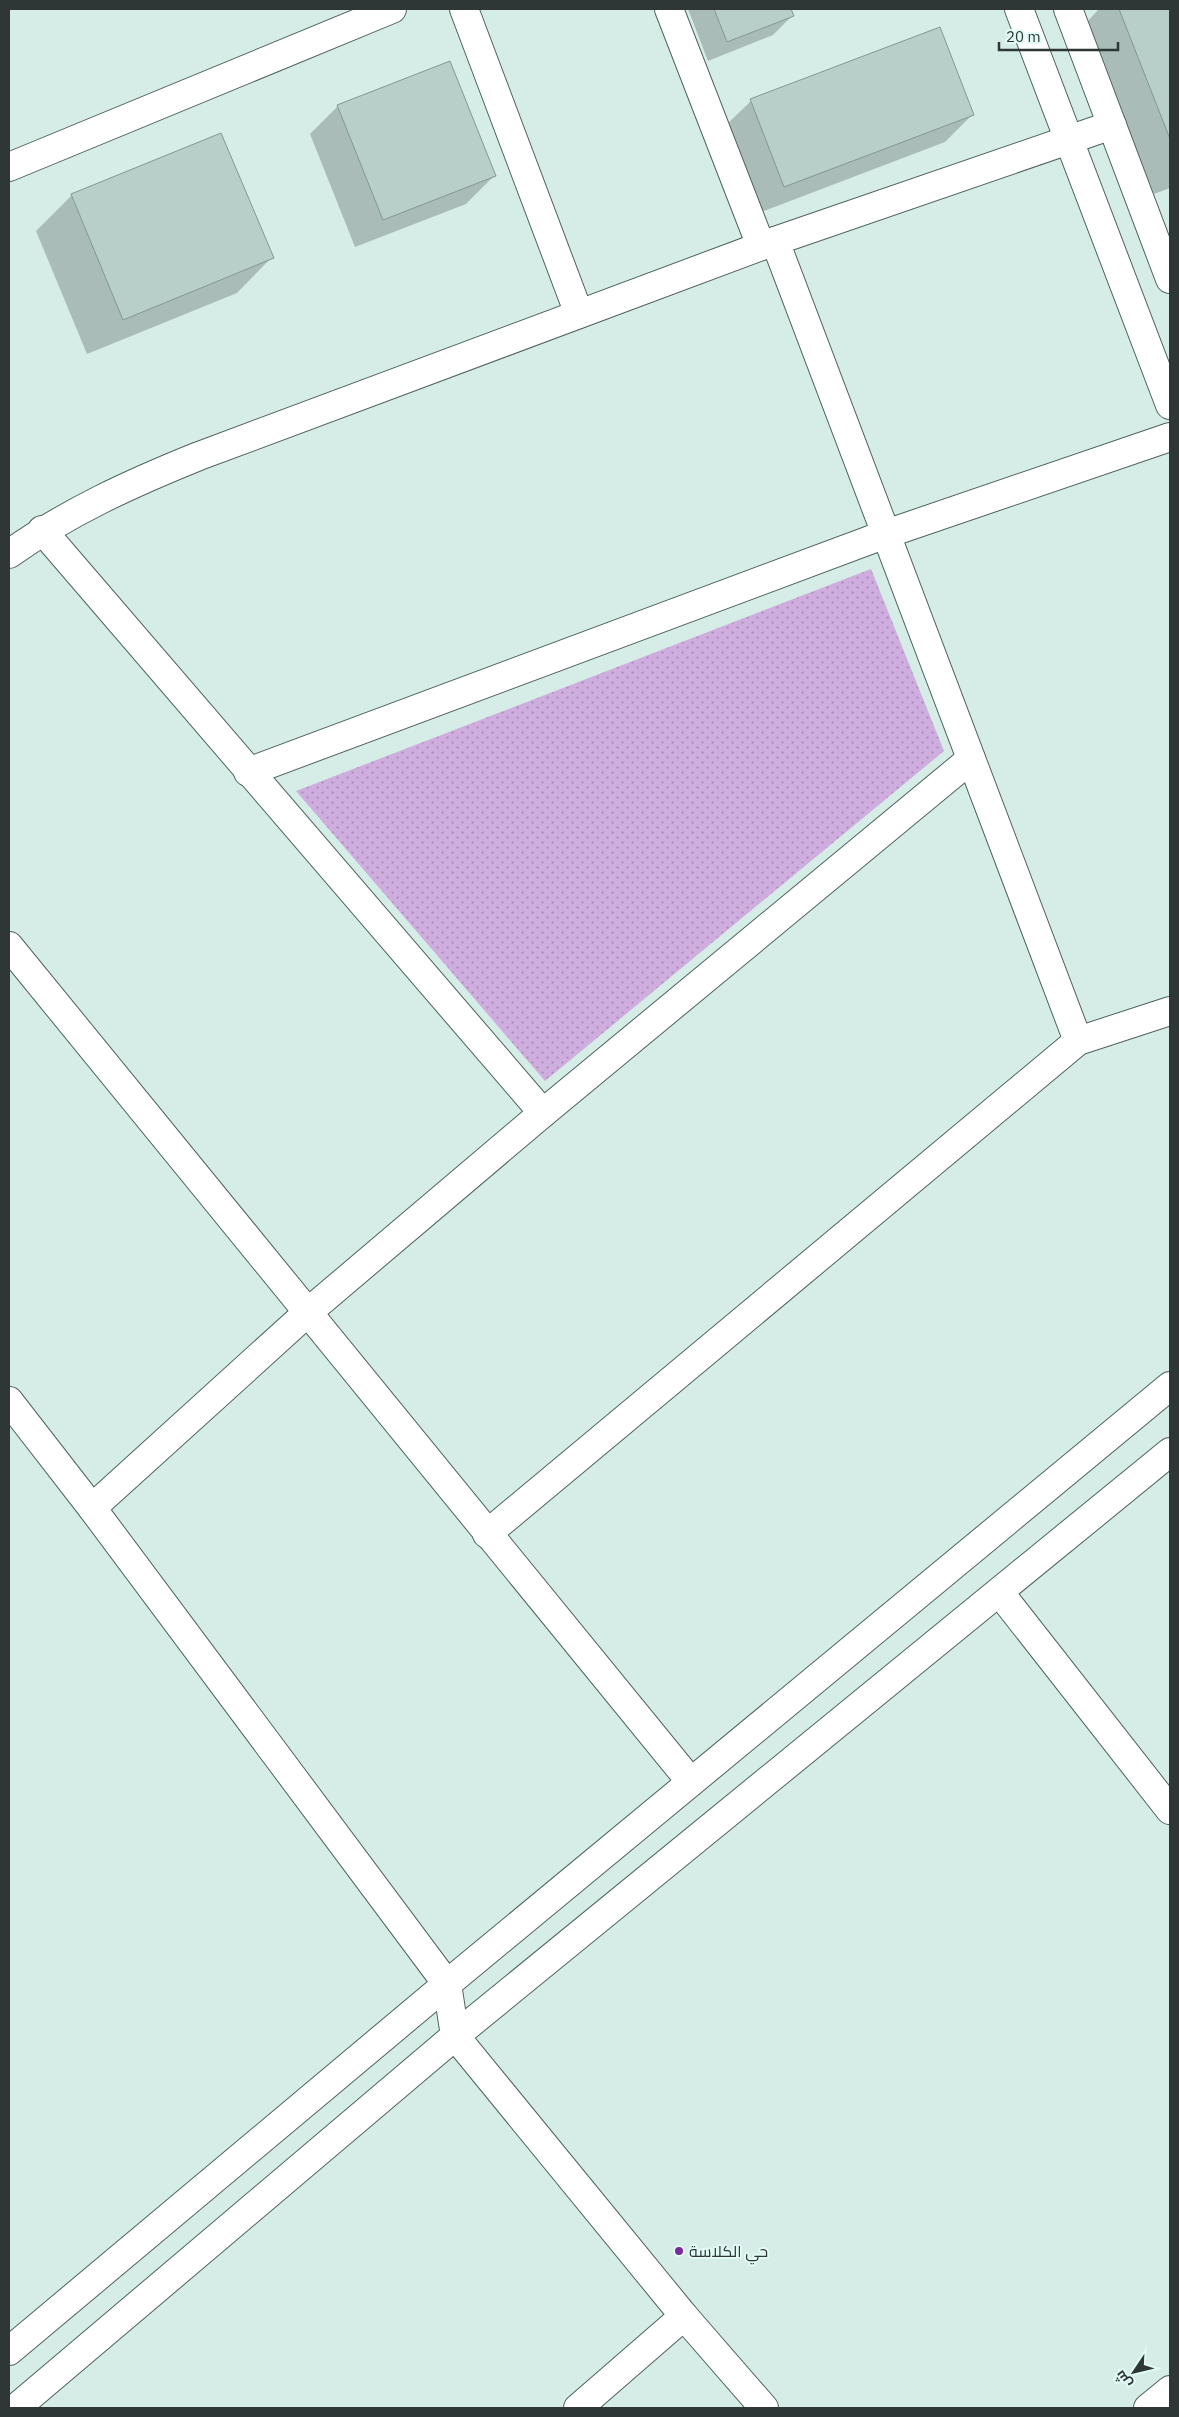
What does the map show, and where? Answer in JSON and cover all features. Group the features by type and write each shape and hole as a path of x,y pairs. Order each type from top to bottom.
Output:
{"street":[{"path":"9,167 392,9"},
{"path":"464,9 579,314"},
{"path":"670,9 886,534 1078,1041"},
{"path":"1019,9 1170,404"},
{"path":"1068,9 1112,125 1162,229 1170,279"},
{"path":"9,554 42,530 141,479 768,244 1112,125"},
{"path":"1110,246 1162,229"},
{"path":"248,772 886,534 1170,437"},
{"path":"42,530 543,1113"},
{"path":"92,1508 307,1312 543,1113 971,759"},
{"path":"9,946 691,1782"},
{"path":"487,1534 1078,1041 1170,1012"},
{"path":"9,2351 447,1984 1170,1386"},
{"path":"9,1402 92,1508 447,1984 455,2036 684,2316 764,2408"},
{"path":"16,2408 455,2036 1000,1593 1170,1452"},
{"path":"1000,1593 1170,1810"},
{"path":"578,2408 684,2316"},
{"path":"1148,2408 1170,2390"}],"shaded area":[{"path":"871,569 944,751 545,1081 296,791"}],"building":[{"path":"714,9 791,9 794,16 727,42"},
{"path":"1119,9 1170,9 1170,139"},
{"path":"940,27 974,115 784,187 750,99"},
{"path":"450,61 496,176 383,220 337,105"},
{"path":"221,133 274,258 123,320 71,194"}],"place":[{"name":"حي الكلاسة","path":"679,2251"}]}
